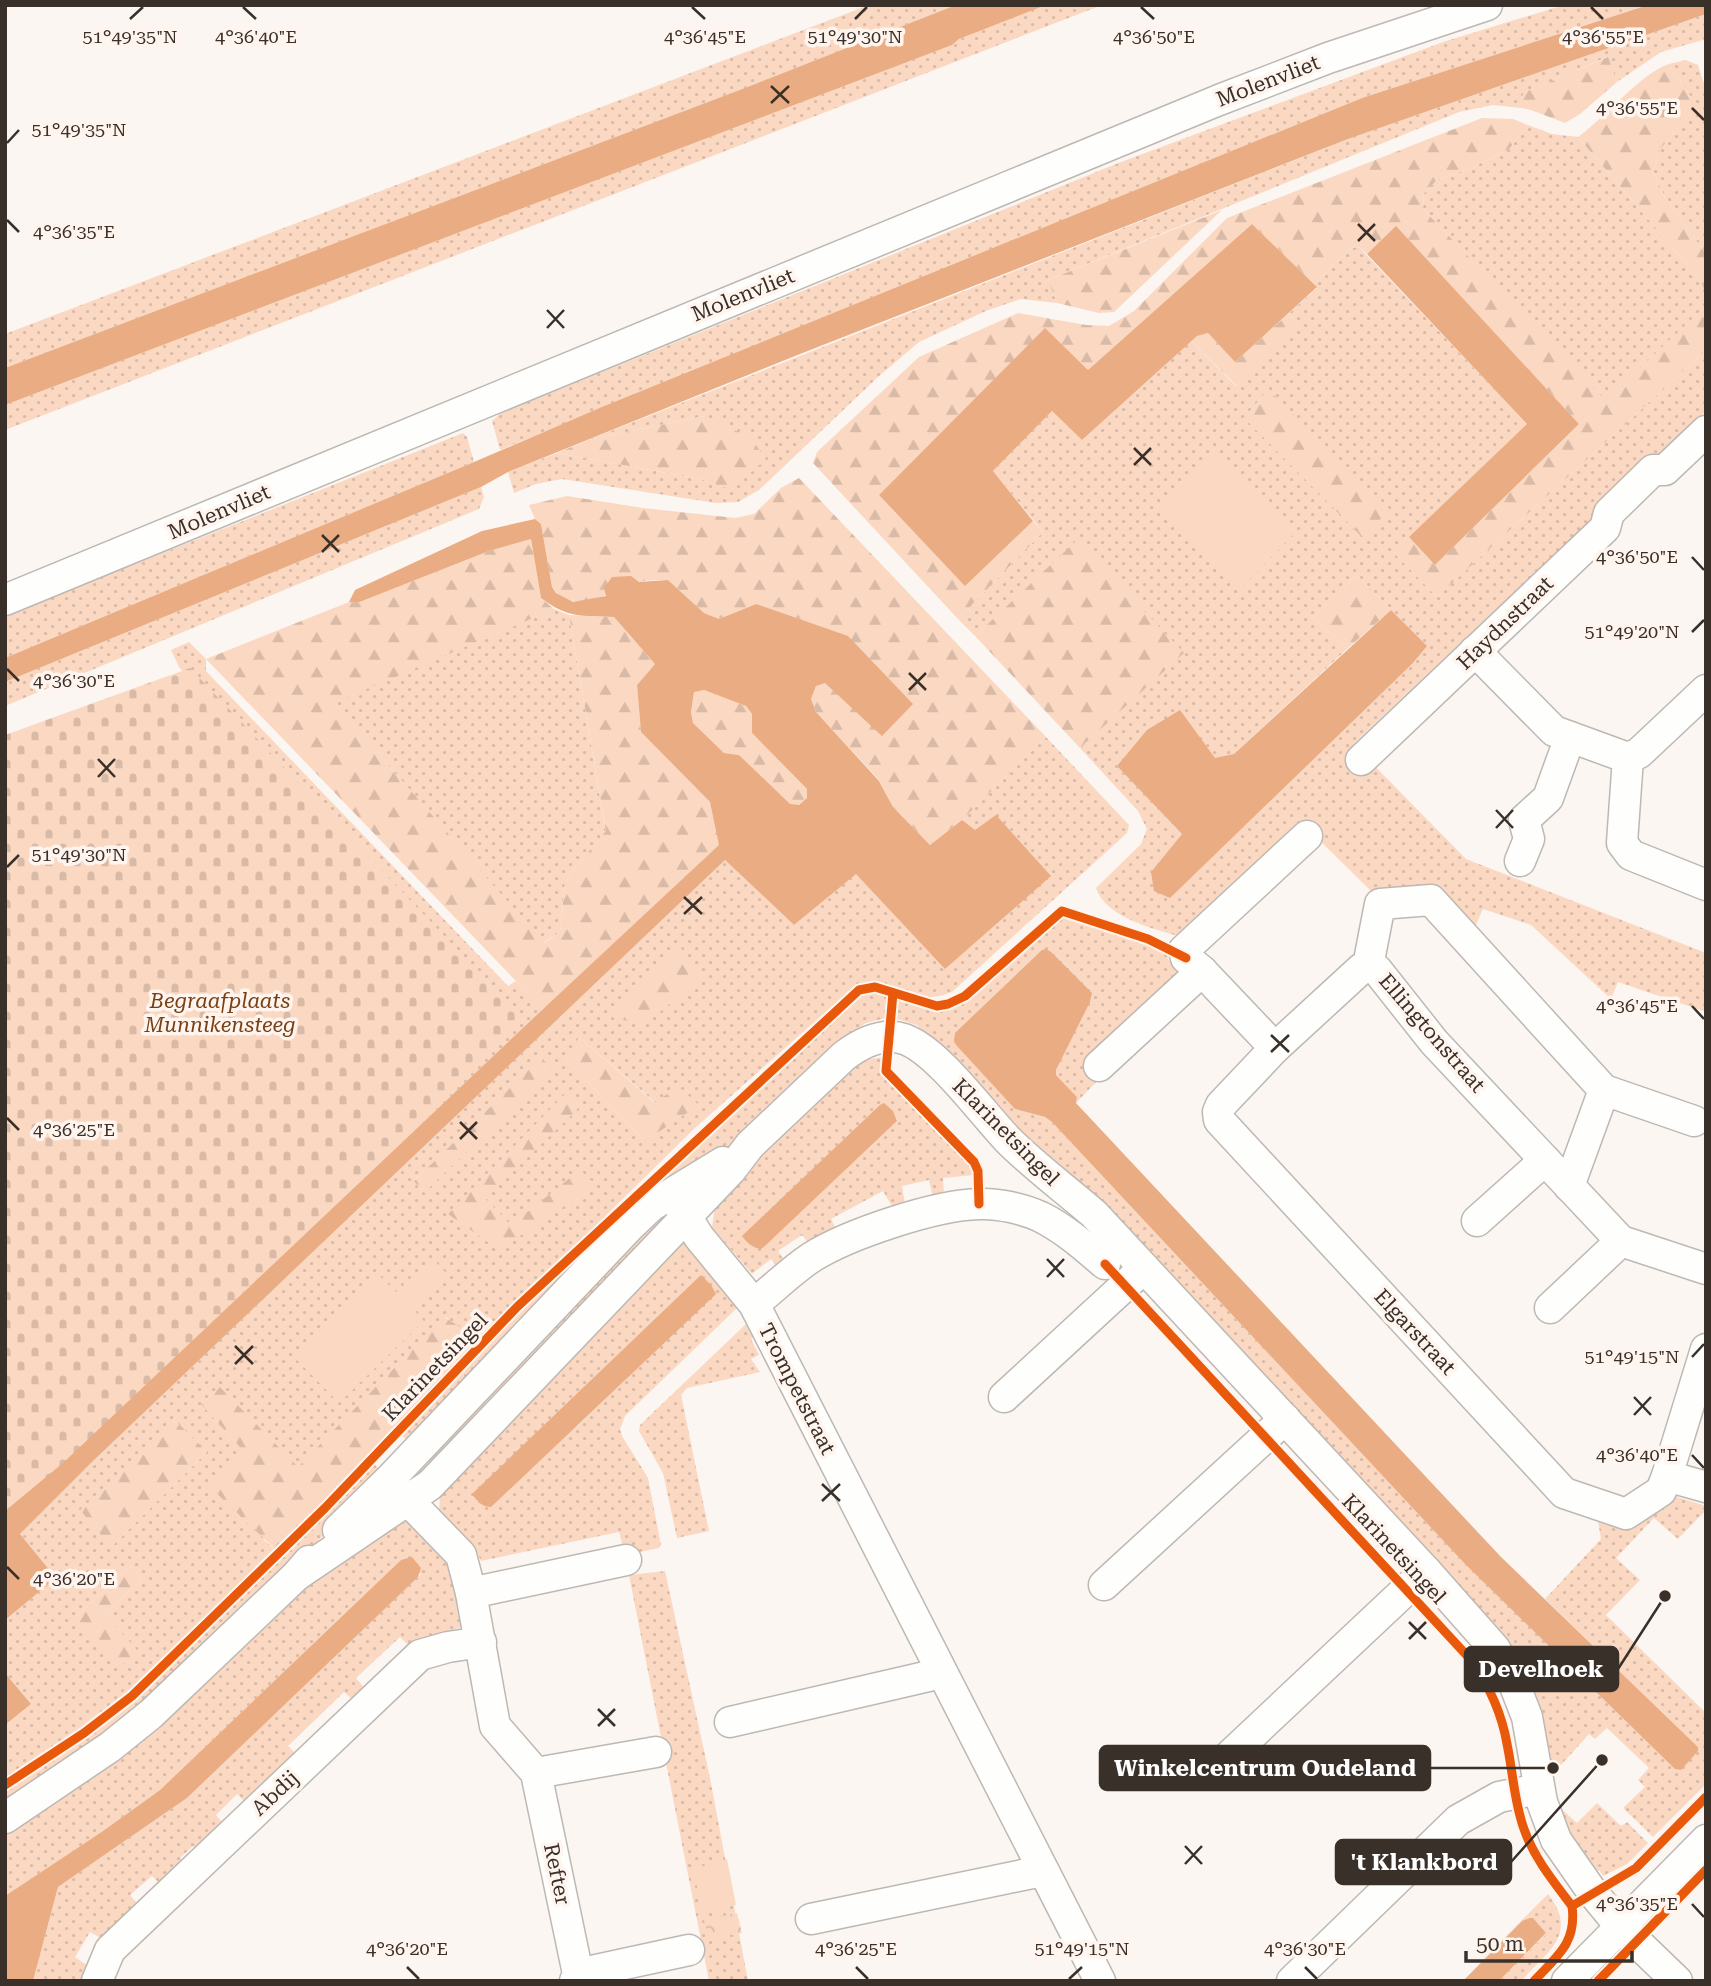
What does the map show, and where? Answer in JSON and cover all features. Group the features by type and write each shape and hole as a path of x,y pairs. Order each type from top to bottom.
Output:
{"street":[{"name":"Molenvliet","path":"5,600 1219,100 1328,58 1487,5"},
{"name":"Haydnstraat","path":"1361,760 1605,528 1609,513 1653,470 1665,470 1706,431"},
{"path":"1475,652 1554,731 1628,758 1639,753 1706,690"},
{"path":"1521,861 1529,839 1524,820 1548,798 1570,737"},
{"path":"1628,758 1622,843 1631,855 1706,885"},
{"path":"1276,1048 1202,971 1186,958 1184,950 1307,836"},
{"name":"Ellingtonstraat","path":"1693,1121 1604,1090 1431,901 1380,904 1368,966 1377,970 1434,1042 1621,1241 1706,1269"},
{"name":"Elgarstraat","path":"1368,966 1361,969 1276,1048 1221,1105 1219,1120 1564,1493 1626,1514 1661,1491 1667,1476"},
{"path":"1099,1066 1202,971"},
{"name":"Klarinetsingel","path":"5,1818 110,1746 151,1714 297,1576 321,1546 399,1490 613,1242 651,1206 679,1204 750,1145 844,1056 873,1039 890,1037 906,1040 930,1056 1009,1140 1094,1214 1426,1571 1495,1649 1509,1673 1527,1717 1539,1789 1550,1827 1560,1848 1621,1927 1677,1981"},
{"path":"1569,1186 1604,1090"},
{"path":"1477,1222 1545,1160"},
{"name":"Trompetstraat","path":"679,1204 699,1237 754,1304 1100,1981"},
{"name":"Klarinetsingel","path":"754,1304 812,1258 873,1229 915,1216 979,1204 1040,1217 1071,1235 1105,1264"},
{"path":"1550,1308 1621,1241"},
{"path":"1004,1396 1144,1268"},
{"path":"1706,1349 1667,1476 1706,1488"},
{"path":"1104,1585 1284,1419"},
{"name":"Refter","path":"399,1490 461,1555 481,1642 495,1726 536,1773 576,1978 689,1950"},
{"path":"471,1592 626,1560"},
{"name":"Klarinetsingel","path":"1224,1760 1426,1571"},
{"name":"Abdij","path":"97,1981 110,1950 420,1656 448,1647 481,1642"},
{"path":"730,1722 942,1673"},
{"path":"536,1773 656,1752"},
{"path":"1292,1981 1458,1821 1499,1797 1539,1789"},
{"path":"1567,1981 1706,1840"},
{"path":"811,1919 1042,1871"}],"green space":[{"path":"869,5 956,5 737,91 5,368 5,334"},
{"path":"1046,5 1102,5 5,430 5,405 952,45 959,39"},
{"path":"1564,5 1648,5 1362,98 500,450 492,421 501,413 1121,162 1443,42"},
{"path":"1706,14 1706,39 1661,52 1617,82 1607,57 1524,93 1521,108 1493,105 1459,112 1048,280 1057,303 1021,299 988,310 919,342 878,377 759,490 738,502 716,503 562,479 536,484 514,493 508,472 557,453 700,479 732,489 705,416 588,440 1348,139"},
{"path":"1608,57 1617,82 1580,114 1565,123 1521,108 1523,93"},
{"path":"1686,60 1698,65 1706,90 1706,254 1665,197 1653,172 1660,149 1691,113 1691,97 1669,64"},
{"path":"1669,64 1691,97 1691,113 1660,149 1653,172 1665,197 1706,254 1706,294 1701,281 1578,137 1635,86"},
{"path":"1482,118 1513,119 1528,125 1509,149 1471,168 1437,180 1424,193 1423,209 1605,400 1706,304 1706,350 1437,597 1394,553 1409,537 1435,565 1579,424 1396,227 1367,254 1359,247 1351,248 1314,284 1252,224 1088,370 1045,329 879,495 965,585 1033,521 1043,532 958,619 813,463 817,452 919,357 1018,313 1086,325 1109,326 1134,311 1227,218"},
{"path":"1528,125 1552,134 1578,137 1701,281 1706,294 1704,308 1605,401 1423,209 1424,193 1437,180 1471,168 1509,149"},
{"path":"1222,210 1114,312 1099,313 1057,303 1048,280"},
{"path":"1359,247 1527,424 1394,553 1437,597 1706,350 1706,411 1353,744 1466,859 1706,953 1706,1012 1618,982 1611,999 1531,925 1483,909 1472,934 1374,894 1300,821 1181,932 1187,939 1122,916 1102,899 1096,888 1141,844 1147,829 1138,811 1080,748 1183,653 1077,541 975,636 958,619 1043,532 993,471 1052,411 1082,440 1191,341 1236,386 1301,326 1288,314 1317,288 1314,284 1351,248","holes":["1357,575 1426,646 1412,664 1169,898 1151,872 1182,834 1117,766 1215,759 1234,754 1347,649 1314,617"]},
{"path":"1288,314 1302,327 1237,386 1191,341 1208,333 1235,362"},
{"path":"1268,389 1390,510 1362,537 1244,418"},
{"path":"705,416 751,438 766,459 732,490 700,479 557,453 588,440"},
{"path":"463,433 467,437 474,462 5,658 5,616"},
{"path":"1218,451 1297,531 1239,590 1161,509"},
{"path":"799,478 1046,737 962,820 930,845 893,807 879,780 816,712 811,699 816,686 825,682 838,693 756,604 719,619 704,613 668,580 639,582 582,602 561,597 552,587 541,524 535,519 529,505 567,496 735,518 754,514 781,488"},
{"path":"481,487 484,497 479,509 5,706 5,682"},
{"path":"531,539 541,598 554,609 334,703 544,943 560,932 565,883 606,831 569,615 614,617 655,664 637,685 641,732 710,802 720,845 543,1009 206,659 349,602 357,603 489,551"},
{"path":"1077,540 1184,653 1080,748 975,636"},
{"path":"1357,575 1391,610 1347,649 1314,617"},
{"path":"554,609 569,615 606,832 565,883 560,932 543,943 333,702"},
{"name":"Begraafplaats Munnikensteeg","path":"189,642 206,659 206,671 508,986 516,981 543,1009 63,1463 5,1492 228,719 179,667 171,650"},
{"name":"Begraafplaats Munnikensteeg","path":"190,668 522,1018 5,1525 5,735"},
{"path":"704,690 746,706 752,714 752,733 807,789 807,798 799,805 790,805 739,755 724,753 693,723 691,712 694,691"},
{"path":"1046,737 1129,825 1127,833 952,992 931,997 875,983 856,985 696,1127 475,1344 446,1317 299,1471 220,1387 201,1404 245,1453 264,1540 277,1551 119,1700 58,1747 5,1780 5,1725 31,1704 5,1673 5,1620 56,1578 20,1534 93,1461 725,860 794,925 856,873 974,831 962,820","holes":["580,1038 656,1103 645,1141 566,1060","552,1069 424,1192 414,1180","175,1421 207,1452 111,1547","131,1566 142,1579 105,1614 75,1618"]},
{"path":"1070,917 1167,953 1170,955 1167,958 1185,977 1076,1103 1077,1097 1056,1075 1056,1070 1092,997 1015,1109 1045,1117 1052,1122 1465,1564 1678,1770 1698,1747 1545,1599 1601,1539 1597,1515 1629,1526 1677,1497 1706,1506 1706,1510 1678,1539 1654,1518 1616,1558 1640,1580 1606,1615 1706,1713 1706,1784 1653,1837 1623,1808 1645,1787 1638,1780 1649,1768 1607,1728 1595,1739 1589,1734 1561,1765 1548,1767 1538,1716 1048,1163 917,1025 897,1019 899,1000 941,1009 966,1001 1059,918"},
{"path":"681,948 703,977 644,1025 611,1017 660,965"},
{"path":"869,990 888,995 886,1018 858,1028 731,1146 706,1165 669,1176 666,1173 851,1000"},
{"path":"579,1037 655,1103 678,1086 699,1105 645,1141 566,1060"},
{"path":"884,1057 885,1078 968,1163 974,1175 943,1178 944,1196 933,1198 929,1180 902,1186 905,1204 893,1208 883,1191 831,1219 839,1235 813,1249 802,1235 778,1251 789,1267 782,1273 771,1259 752,1274 712,1227 715,1207 740,1169 842,1073 863,1060","holes":["893,1111 897,1121 765,1246"]},
{"path":"541,1058 553,1069 424,1193 414,1181"},
{"path":"565,1094 578,1109 485,1198 511,1225 580,1170 596,1185 499,1250 448,1214"},
{"path":"654,1184 660,1190 413,1445 400,1434 496,1334"},
{"path":"660,1211 668,1220 436,1469 422,1455"},
{"path":"683,1239 740,1305 625,1416 620,1429 648,1478 661,1545 659,1548 625,1555 619,1532 481,1561 475,1548 439,1511 440,1495","holes":["702,1275 647,1359 578,1425 478,1502 473,1494"]},
{"path":"432,1258 450,1277 415,1311 424,1321 339,1403 294,1357 378,1274 396,1292"},
{"path":"444,1317 462,1328 475,1344 277,1551 211,1488 245,1453 201,1404 220,1387 298,1467"},
{"path":"749,1324 755,1336 751,1339 759,1355 751,1359 760,1372 687,1388 681,1395 709,1531 677,1538 663,1473 639,1431 640,1425"},
{"path":"176,1421 207,1452 111,1547 80,1510"},
{"path":"373,1463 384,1473 203,1651 124,1722 5,1804 5,1789 98,1727 146,1688 254,1584"},
{"path":"407,1516 452,1559 462,1599 456,1601 461,1627 450,1631 451,1637 413,1650 400,1637 356,1678 365,1689 354,1701 344,1692 288,1746 297,1755 249,1806 237,1794 216,1815 226,1827 200,1853 193,1846 180,1858 183,1862 163,1887 152,1876 130,1895 141,1908 106,1941 90,1932 75,1957 91,1968 88,1981 33,1981 58,1887 187,1798 421,1574 401,1560 160,1790 5,1896 5,1829 337,1554"},
{"path":"131,1566 142,1579 105,1614 138,1651 120,1666 75,1618"},
{"path":"665,1571 710,1778 748,1981 709,1981 629,1575"},
{"path":"1597,1803 1621,1826 1627,1822 1648,1843 1627,1864 1603,1876 1599,1870 1592,1874 1576,1852 1559,1807 1577,1823"},
{"path":"727,1859 736,1905 703,1913 693,1869"},
{"path":"1548,1894 1561,1920 1560,1931 1550,1951 1521,1981 1499,1981 1546,1934 1522,1921 1461,1981"},
{"path":"737,1913 742,1933 709,1939 704,1920"}],"shaded area":[{"path":"956,5 1046,5 959,39 952,45 5,405 5,368 737,91"},
{"path":"1648,5 1706,5 1706,14 1348,139 800,354 508,472 481,487 5,682 5,658 602,407 1362,98"},
{"path":"1252,224 1317,287 1235,362 1208,333 1197,336 1082,440 1052,411 993,471 1033,521 965,586 879,495 1045,328 1088,370"},
{"path":"1396,226 1579,424 1435,565 1409,537 1527,424 1367,254"},
{"path":"535,519 541,524 552,587 556,593 573,602 606,596 604,588 612,577 631,576 639,582 668,580 704,613 719,619 756,604 848,636 913,704 882,736 825,683 816,686 811,699 816,712 879,781 893,807 930,845 962,820 975,830 996,815 1051,876 945,969 856,874 794,925 725,860 93,1461 20,1534 56,1578 5,1620 5,1511 63,1463 719,845 710,802 641,732 637,685 655,664 614,617 568,613 541,598 531,539 489,551 357,603 349,602 355,590 482,531","holes":["704,690 746,706 752,714 752,733 807,789 807,798 799,805 790,804 739,755 724,753 693,723 691,712 694,692"]},
{"path":"1391,610 1427,646 1412,664 1170,898 1154,891 1151,872 1182,834 1117,766 1147,730 1180,710 1215,758 1234,754"},
{"path":"1046,949 1092,993 1056,1070 1056,1075 1077,1097 1076,1103 1501,1557 1698,1747 1698,1751 1681,1770 1675,1769 1465,1564 1052,1122 1045,1117 1015,1109 957,1046 954,1042 955,1033"},
{"path":"884,1103 893,1111 897,1121 765,1246 761,1249 746,1241 742,1236"},
{"path":"701,1275 716,1294 491,1507 478,1501 472,1494"},
{"path":"412,1557 421,1568 418,1577 187,1798 58,1887 33,1981 5,1981 5,1896 160,1790 401,1560"},
{"path":"5,1673 31,1704 5,1725"},
{"path":"1530,1918 1546,1933 1499,1981 1463,1981 1522,1921"}],"cycle path":[{"path":"5,1785 84,1733 132,1696 325,1508 517,1307 859,990 875,987 937,1006 948,1004 965,996 1062,911 1148,939 1186,958"},
{"path":"893,993 886,1071 974,1162 978,1171 979,1204"},
{"path":"1105,1264 1472,1661 1489,1690 1502,1722 1518,1808 1528,1840 1572,1906"},
{"path":"1534,1981 1564,1948 1571,1930 1572,1906 1636,1868 1706,1797"},
{"path":"1598,1981 1706,1870"}],"place":[{"name":"Develhoek","path":"1665,1596"},
{"name":"'t Klankbord","path":"1602,1760"},
{"name":"Winkelcentrum Oudeland","path":"1553,1768"}]}
